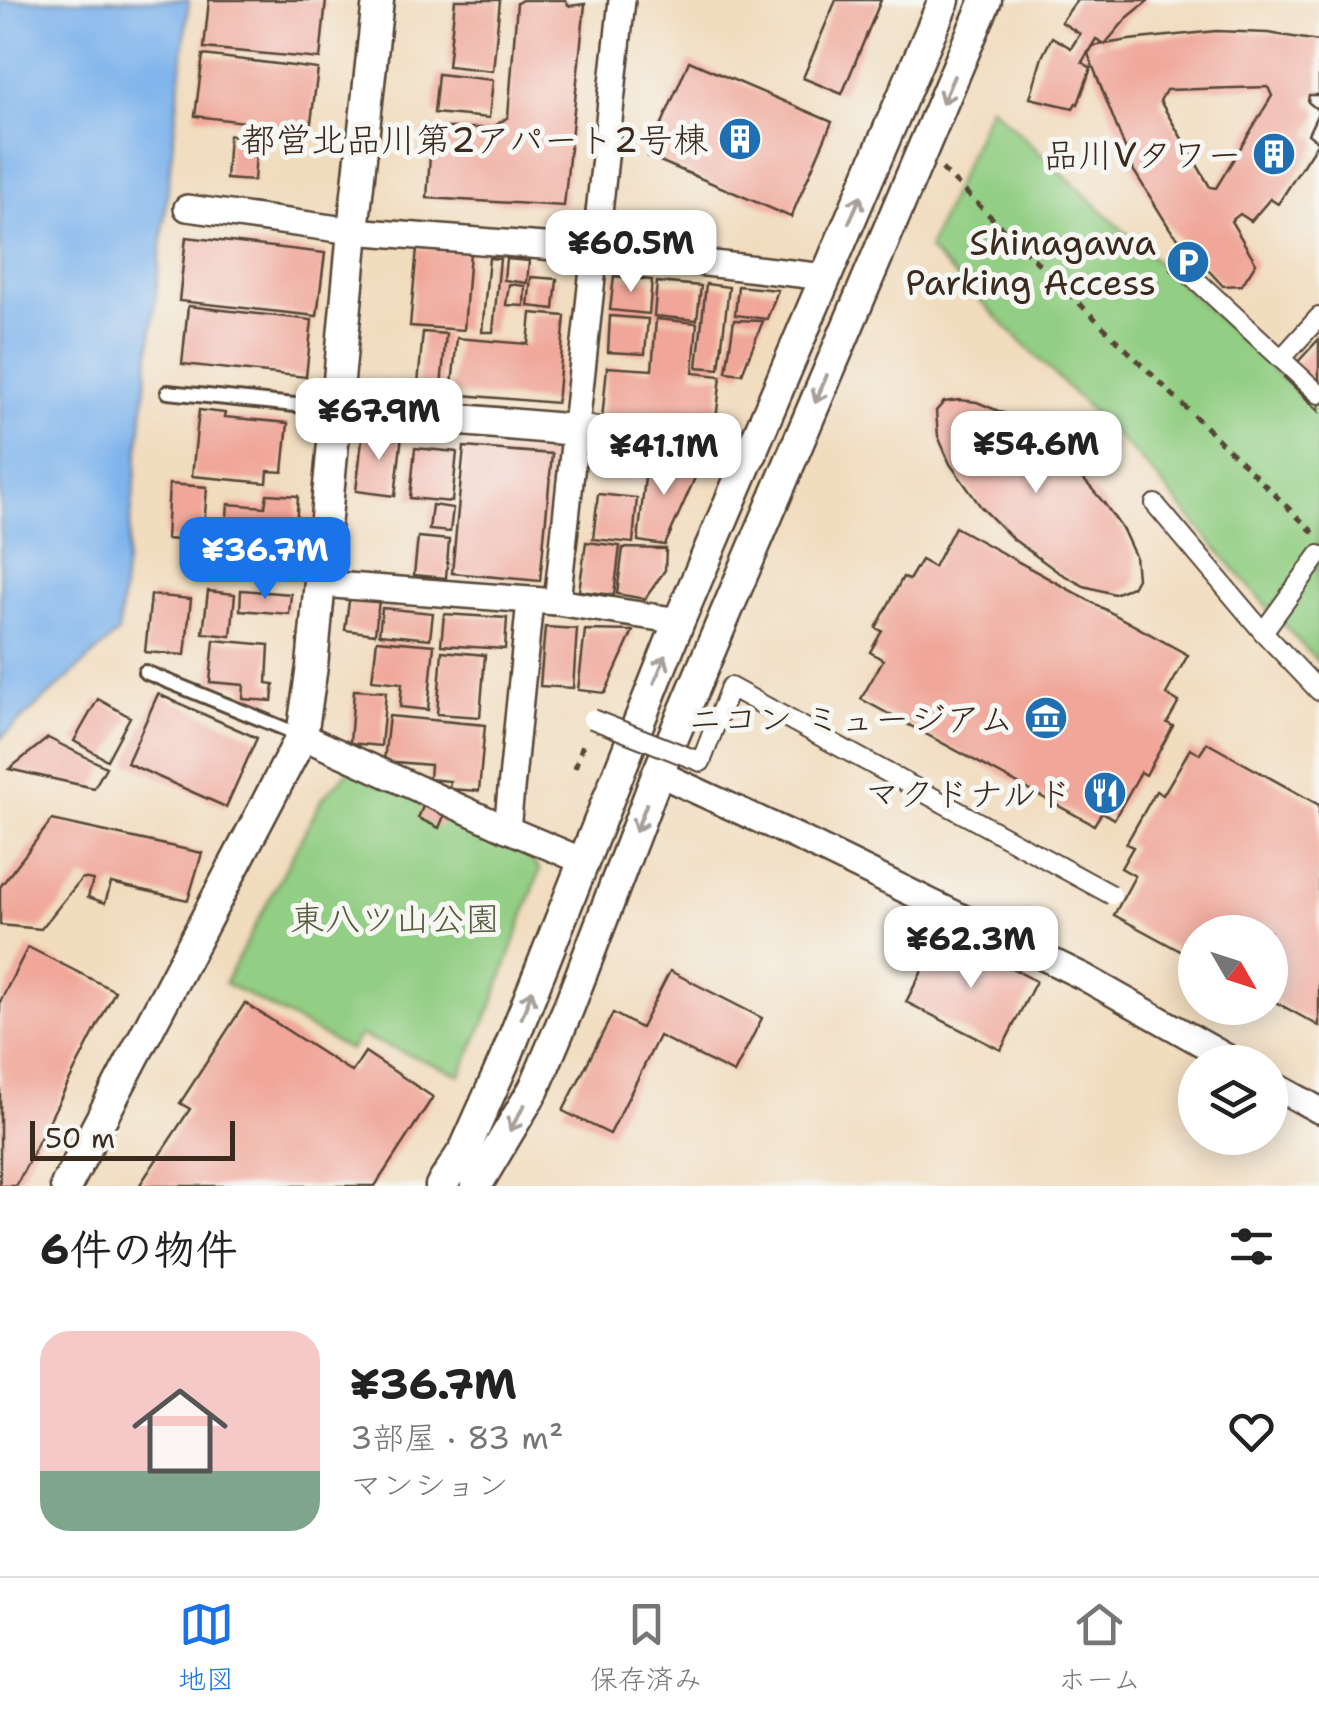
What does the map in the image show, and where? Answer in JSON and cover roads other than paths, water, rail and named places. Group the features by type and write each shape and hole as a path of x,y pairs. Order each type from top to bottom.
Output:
{"street":[{"path":"66,1186 302,736 378,0"},
{"path":"556,602 622,0"},
{"path":"441,1186 465,1148 506,1056 679,621 944,0"},
{"path":"476,1186 534,1089 658,773 986,0"},
{"path":"187,208 353,231 594,250 825,277"},
{"path":"1180,265 1319,394"},
{"path":"1281,359 1319,318"},
{"path":"336,409 576,430 752,453"},
{"path":"1154,504 1262,632 1319,691"},
{"path":"1262,632 1319,555"},
{"path":"320,584 556,602 679,621"},
{"path":"507,829 530,601"},
{"path":"592,719 701,762 730,687 1112,895"},
{"path":"302,736 584,860"},
{"path":"658,773 1084,977 1204,1045"},
{"path":"1288,1092 1319,1110"}],"lane":[{"path":"168,392 336,409"},
{"path":"145,672 302,736"}],"water":[{"path":"0,0 189,0 118,633 0,739"}],"place":[{"name":"都営北品川第2アパート2号棟","path":"740,139"},
{"name":"品川Vタワー","path":"1274,154"},
{"name":"Shinagawa Parking Access","path":"1188,262"},
{"name":"ニコン ミュージアム","path":"1046,718"},
{"name":"マクドナルド","path":"1105,793"}],"park label":[{"name":"東八ツ山公園","path":"395,918"}]}
